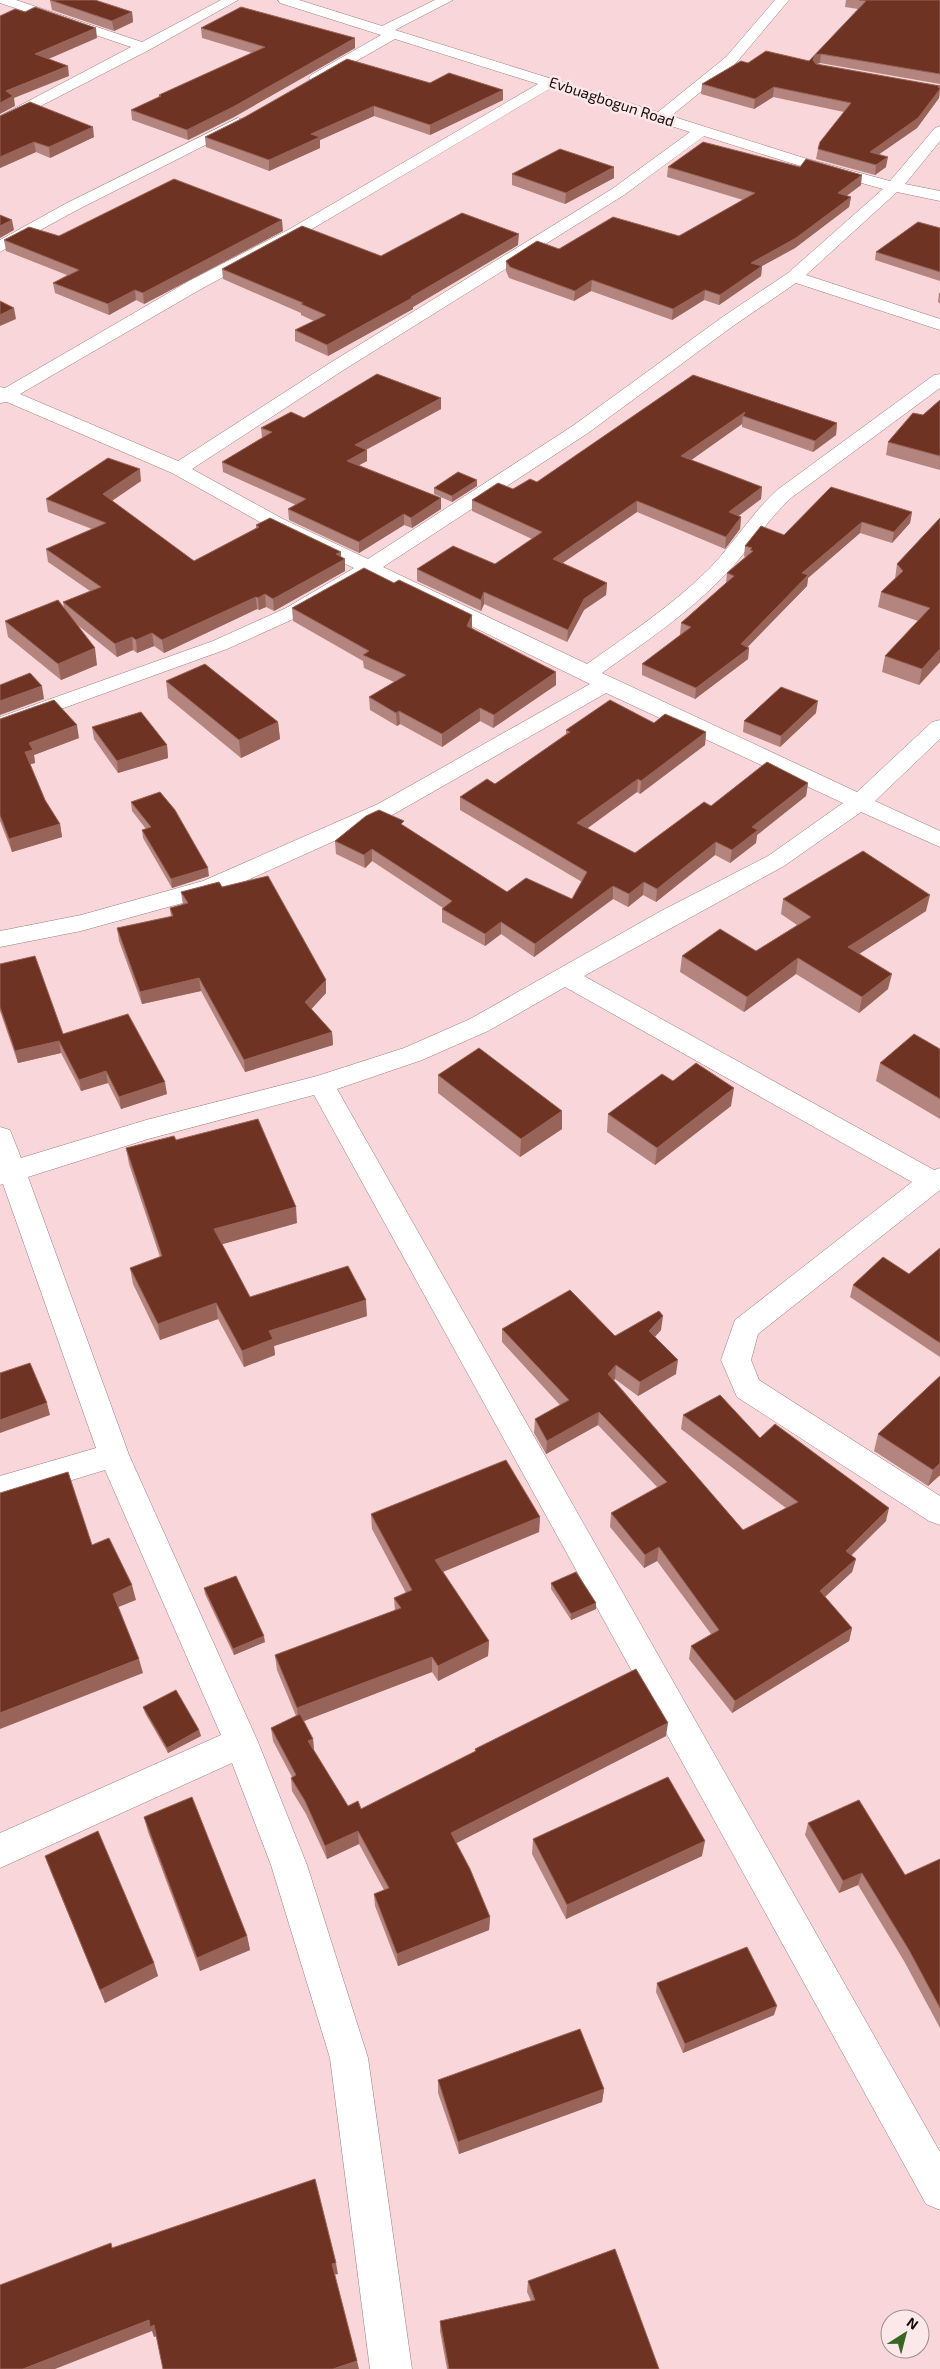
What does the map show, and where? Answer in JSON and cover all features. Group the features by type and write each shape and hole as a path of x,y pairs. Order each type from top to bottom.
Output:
{"street":[{"path":"3,0 144,47"},
{"path":"0,122 231,0"},
{"name":"Evbuagbogun Road","path":"286,0 799,161 894,187 940,196"},
{"path":"299,88 388,32 446,0"},
{"path":"661,117 731,60 782,0"},
{"path":"2,395 195,285 294,233 551,82"},
{"path":"0,248 71,207 248,117"},
{"path":"179,470 336,367 498,269 618,192 702,130"},
{"path":"0,724 220,645 293,612 368,568 581,429 727,322 794,277 894,187 940,131"},
{"path":"794,277 940,325"},
{"path":"0,939 81,923 211,887 386,809 597,678 655,624 717,572 782,496 816,468 906,407 940,379"},
{"path":"2,395 179,470 276,523 368,568 940,840"},
{"path":"7,1173 146,1130 321,1084 429,1047 479,1025 670,917 776,861 860,802 940,727"},
{"path":"566,977 936,1180 745,1328 736,1360 748,1388 940,1512"},
{"path":"321,1084 940,2190"},
{"path":"0,1137 7,1173 114,1455 242,1742 289,1865 349,2058 391,2369"},
{"path":"0,1489 114,1455"},
{"path":"0,1851 242,1742"}],"building":[{"path":"50,0 95,0 132,12 112,21"},
{"path":"859,0 940,0 940,74 821,54 815,55 813,60 816,64 940,86 938,87 940,89 918,118 870,152 888,157 876,165 818,149 820,142 851,103 774,87 755,99 702,84 741,61 748,63 766,51 809,61 866,1"},
{"path":"35,7 96,28 35,54 68,66 6,91 13,96 0,103 0,16 15,9 25,12"},
{"path":"241,7 355,38 233,107 187,130 131,110 161,96 159,95 265,47 201,28"},
{"path":"347,59 430,83 449,73 503,90 430,125 374,106 311,134 320,137 269,160 205,137 245,117"},
{"path":"30,102 93,127 49,147 34,142 0,157 0,116"},
{"path":"703,142 800,167 806,159 862,175 838,193 851,197 796,238 751,263 762,266 720,295 705,290 673,309 592,280 575,291 510,267 506,261 537,241 559,249 613,217 679,236 755,193 668,167"},
{"path":"560,149 614,167 566,193 512,174"},
{"path":"174,179 282,220 143,293 135,290 108,304 53,283 79,270 4,240 29,227 59,236"},
{"path":"462,213 519,234 412,298 327,345 295,330 326,315 301,304 303,303 222,269 302,226 381,256"},
{"path":"0,215 12,220 0,226"},
{"path":"918,222 940,228 940,272 876,252"},
{"path":"0,301 14,308 0,315"},
{"path":"377,374 441,398 355,445 367,450 347,461 441,498 411,518 404,514 359,542 288,509 306,499 222,462 272,432 261,428 291,412 304,418"},
{"path":"693,375 837,423 815,441 743,416 745,412 681,456 762,487 729,512 741,517 726,537 637,501 553,559 607,583 584,599 568,630 484,592 481,600 417,569 453,546 495,564 542,532 472,500 498,483 513,489 530,479 537,482"},
{"path":"940,400 940,456 888,442 913,413 923,415"},
{"path":"108,458 140,469 103,494 194,561 259,527 256,525 270,518 341,552 336,554 345,559 273,599 265,594 258,598 256,597 162,640 152,633 136,640 132,637 115,644 63,602 101,587 46,549 106,523 46,499"},
{"path":"458,472 477,480 452,496 434,488"},
{"path":"831,487 912,512 894,532 862,522 802,573 808,575 741,644 749,648 696,688 642,664 691,627 681,623 734,576 727,573 753,551 750,550 752,548 745,546 761,526 784,535"},
{"path":"940,518 940,649 922,669 885,656 930,608 881,592 903,571 897,564"},
{"path":"364,568 394,583 399,580 472,615 467,626 556,672 494,715 480,708 442,734 399,711 396,713 369,697 406,675 363,655 369,651 292,608"},
{"path":"58,600 95,648 58,664 5,621"},
{"path":"205,664 278,722 239,740 166,681"},
{"path":"30,673 42,686 0,701 0,685"},
{"path":"781,687 818,701 781,736 744,721"},
{"path":"54,700 77,725 29,743 33,750 25,752 45,800 60,824 9,839 0,815 0,719"},
{"path":"610,700 654,723 665,714 706,732 641,781 638,779 577,823 635,853 704,802 711,806 767,762 808,783 752,827 758,830 732,850 716,842 657,889 644,882 629,894 613,886 535,944 501,922 485,934 442,909 452,901 372,849 364,855 335,841 366,816 379,810 404,821 401,824 507,892 526,878 572,899 587,872 460,797 487,779 495,784 570,732 566,730"},
{"path":"141,712 167,745 117,761 92,727"},
{"path":"160,792 175,810 208,868 171,879 142,830 151,827 131,802"},
{"path":"863,851 930,895 848,947 892,974 862,997 798,958 747,997 682,956 720,929 756,951 811,917 783,899"},
{"path":"268,876 326,980 305,1002 332,1032 244,1060 199,978 140,992 117,928 173,916 170,908 188,903 181,892 219,882 222,887"},
{"path":"35,956 63,1034 128,1014 165,1082 119,1097 106,1071 79,1080 59,1041 15,1051 0,1007 0,964"},
{"path":"914,1034 940,1049 940,1099 880,1063"},
{"path":"479,1048 562,1111 521,1139 438,1075"},
{"path":"696,1063 734,1088 657,1148 608,1114 662,1074 673,1081"},
{"path":"258,1119 296,1207 214,1229 250,1297 348,1266 366,1300 269,1331 273,1339 242,1351 216,1303 158,1324 130,1268 162,1256 126,1148 174,1136 176,1140"},
{"path":"940,1248 940,1343 853,1285 883,1257 909,1274"},
{"path":"570,1290 615,1336 659,1311 663,1316 649,1331 678,1360 640,1382 616,1365 608,1374 743,1530 798,1502 683,1415 720,1395 760,1438 775,1424 889,1508 846,1551 856,1559 820,1591 852,1628 735,1701 691,1646 719,1630 659,1547 645,1555 611,1513 667,1482 599,1412 547,1441 535,1419 569,1400 502,1329"},
{"path":"30,1363 47,1403 0,1420 0,1373"},
{"path":"940,1376 940,1463 933,1470 878,1434"},
{"path":"506,1460 540,1517 435,1560 489,1641 438,1666 432,1657 297,1708 275,1655 401,1608 394,1598 412,1590 371,1514"},
{"path":"68,1472 92,1545 109,1538 132,1585 113,1594 139,1659 0,1713 0,1493"},
{"path":"576,1572 596,1603 571,1614 551,1583"},
{"path":"236,1576 264,1636 233,1649 204,1588"},
{"path":"636,1669 668,1723 451,1833 470,1869 490,1917 397,1954 374,1894 389,1888 358,1831 325,1846 305,1801 291,1778 296,1775 271,1728 300,1714 313,1739 308,1741 348,1806 358,1801 361,1809 476,1751 475,1749"},
{"path":"176,1690 199,1730 167,1748 143,1707"},
{"path":"668,1777 705,1841 567,1905 533,1839"},
{"path":"192,1797 247,1936 197,1958 144,1817"},
{"path":"859,1800 905,1875 940,1859 940,2008 909,1950 862,1873 843,1881 808,1823"},
{"path":"98,1831 154,1963 100,1990 45,1856"},
{"path":"747,1947 777,2006 685,2044 657,1983"},
{"path":"580,2029 604,2089 458,2142 438,2080"},
{"path":"315,2179 336,2263 332,2264 357,2361 333,2369 163,2369 154,2325 150,2327 149,2320 23,2369 0,2369 0,2285 111,2243 112,2248"},
{"path":"615,2249 659,2369 449,2369 440,2321 535,2300 528,2281"}]}
